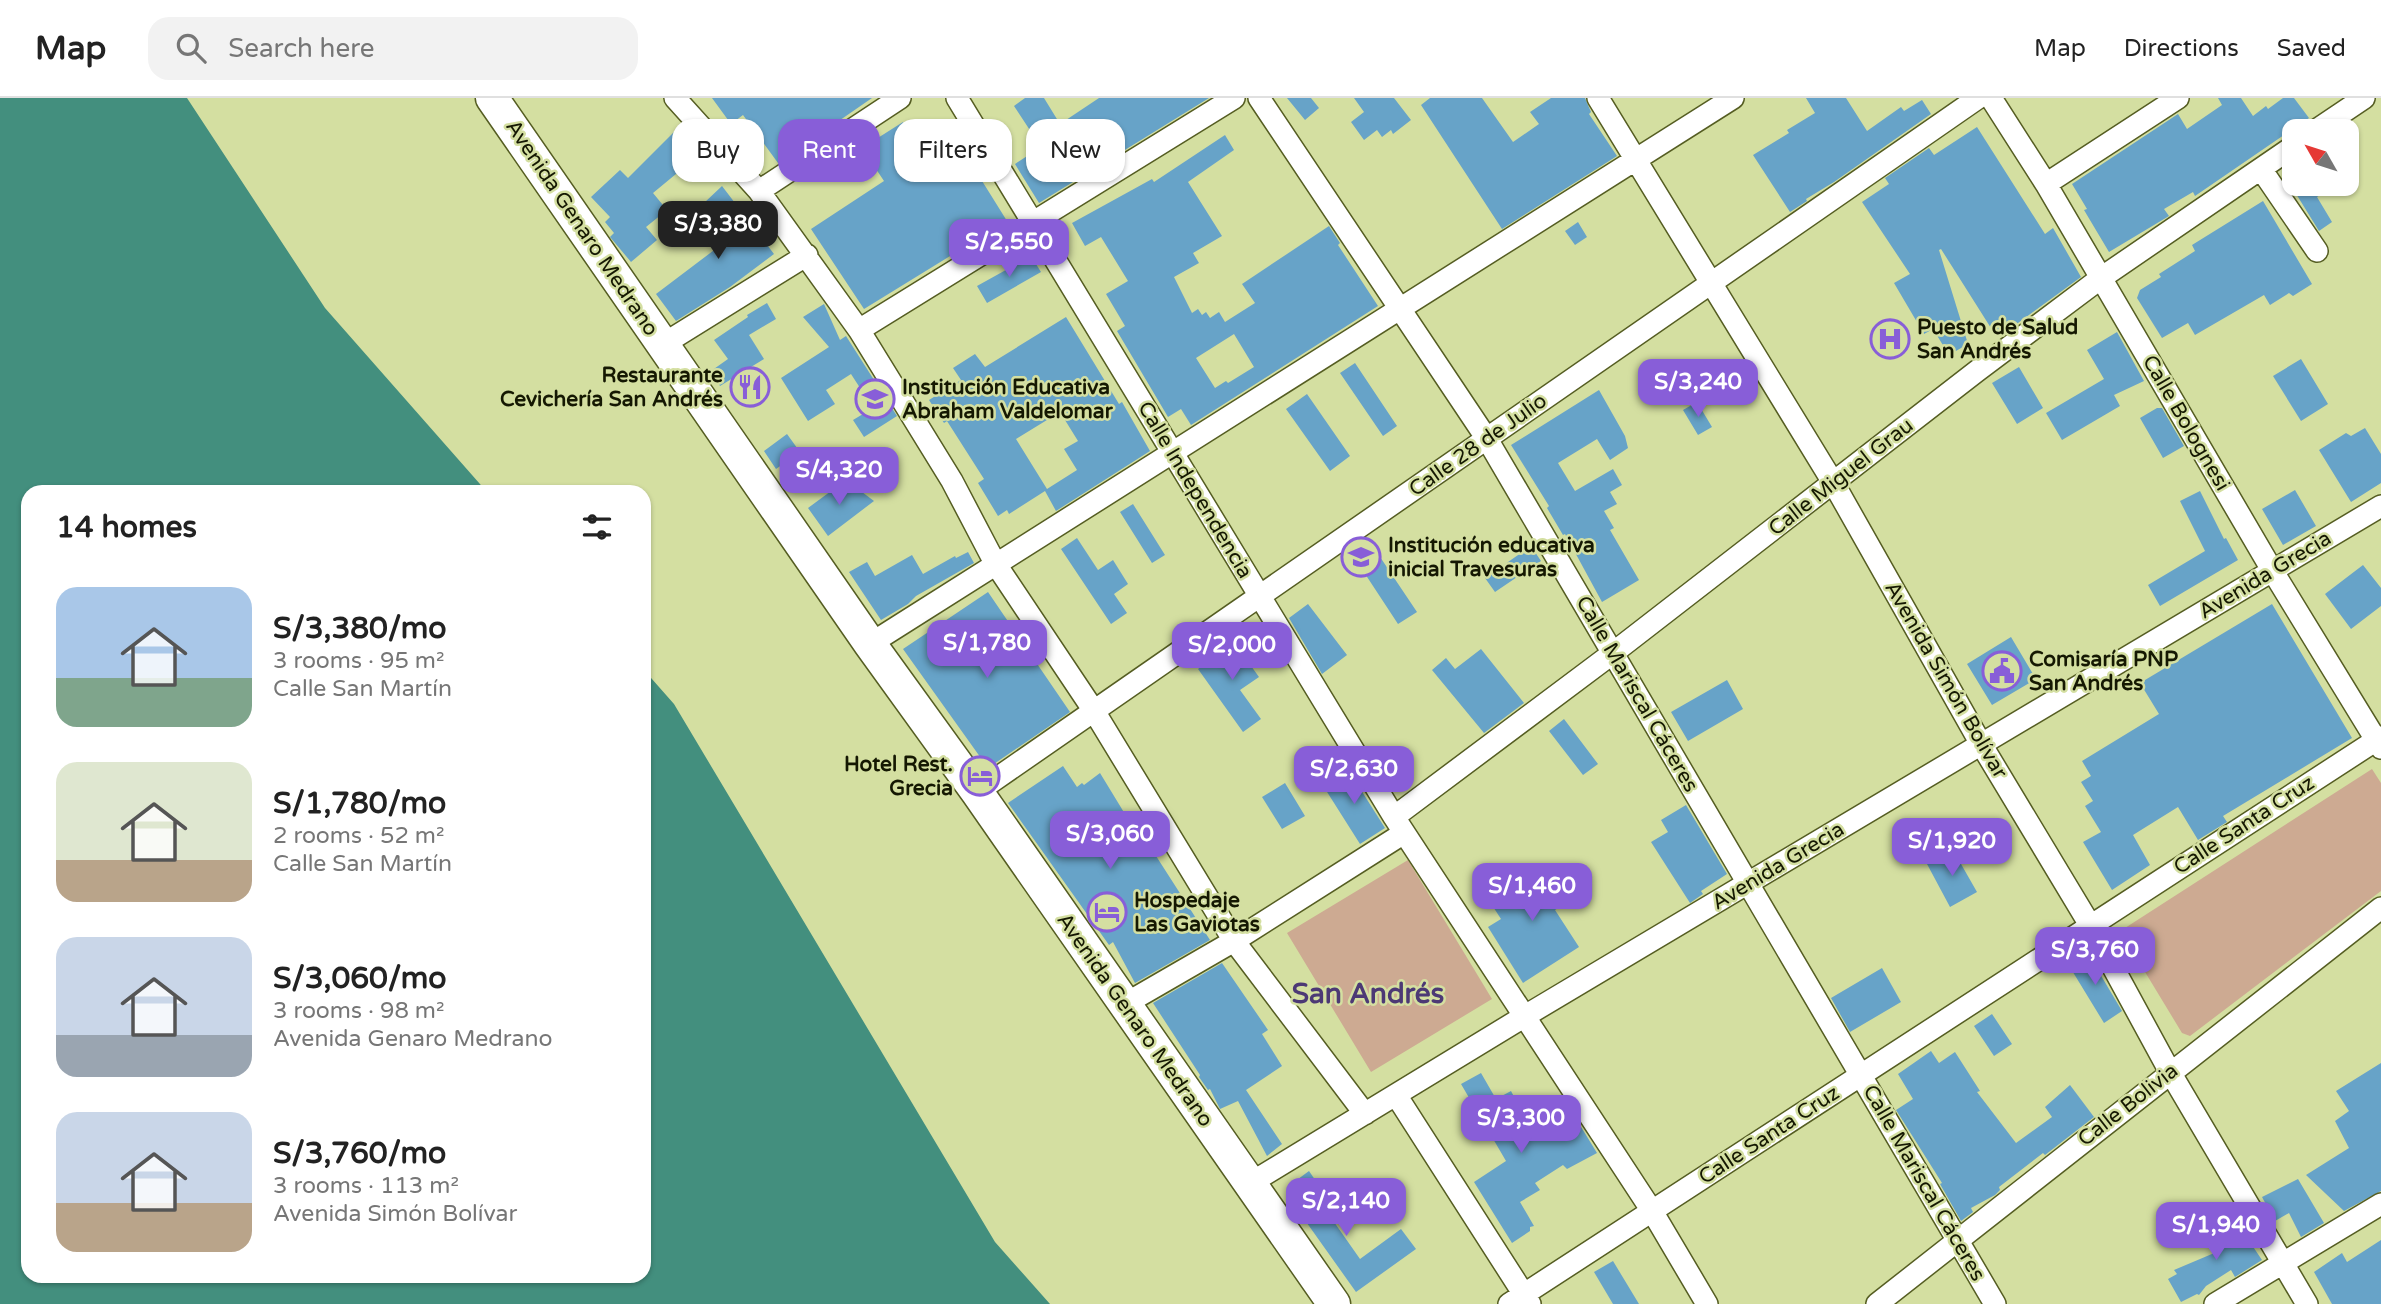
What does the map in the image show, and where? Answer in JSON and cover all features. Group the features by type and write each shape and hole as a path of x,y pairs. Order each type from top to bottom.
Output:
{"main road":[{"name":"Avenida Genaro Medrano","path":"492,98 870,644 977,792 1334,1304"}],"street":[{"path":"676,98 759,191 859,330 952,481 995,563 1094,711 1234,941 1365,1114"},
{"path":"759,191 900,98"},
{"name":"Calle Independencia","path":"957,98 1399,825 1652,1211 1707,1304"},
{"path":"859,330 1234,98"},
{"name":"Calle Mariscal Cáceres","path":"1259,98 1487,439 1995,1304"},
{"name":"Avenida Simón Bolívar","path":"1598,98 1834,484 1981,744 2090,925 2170,1072 2307,1304"},
{"path":"870,644 1733,98"},
{"name":"Calle 28 de Julio","path":"977,792 1978,98"},
{"name":"Calle Bolognesi","path":"1991,98 2046,184 2272,570 2379,741"},
{"path":"2046,184 2178,98"},
{"path":"2333,119 2364,98"},
{"name":"Calle Miguel Grau","path":"1125,1004 1234,941 1399,825 1613,653 1977,371 2101,278 2282,154"},
{"path":"2260,169 2317,251"},
{"path":"662,345 807,255"},
{"name":"Avenida Grecia","path":"1249,1184 1525,1016 2381,506"},
{"name":"Calle Santa Cruz","path":"1521,1301 1652,1211 2090,925 2379,741"},
{"name":"Calle Bolivia","path":"1877,1304 2381,908"},
{"path":"1396,1095 1521,1301"},
{"path":"2215,1304 2381,1204"}],"shaded area":[{"path":"2372,769 2381,783 2381,891 2190,1036 2182,1033 2122,934 2125,928"},
{"path":"1408,860 1492,999 1371,1072 1287,933"}],"water":[{"path":"0,98 187,98 325,308 481,485 21,485 21,1283 651,1283 651,678 674,704 995,1242 1050,1304 0,1304"}],"building":[{"path":"712,98 872,98 842,119 778,119 778,163 764,144 764,119 746,119 743,115 738,119 727,119"},
{"path":"1025,98 1044,98 1057,119 1026,119 1026,124 1014,106"},
{"path":"1099,98 1209,98 1125,150 1125,119 1068,119"},
{"path":"1287,98 1311,98 1319,108 1305,120"},
{"path":"1354,98 1394,98 1411,120 1393,134 1391,130 1382,137 1377,130 1364,140 1351,122 1364,112"},
{"path":"1430,98 1482,98 1513,142 1539,124 1530,112 1551,98 1585,98 1591,112 1589,114 1617,156 1502,229 1421,105"},
{"path":"1806,98 1846,98 1867,131 1901,107 1904,111 1922,100 1931,114 1790,212 1753,155 1815,113"},
{"path":"2218,98 2241,98 2253,116 2283,98 2294,98 2309,118 2282,119 2282,136 2195,196 2193,192 2164,209 2169,216 2109,252 2072,184 2178,114 2187,129 2222,105"},
{"path":"1977,127 2045,234 2053,228 2081,277 1996,336 1941,249 1939,250 1968,344 1949,355 1933,329 1924,334 1894,283 1910,274 1862,202 1889,184 1885,178 1929,148 1934,155"},
{"path":"894,128 894,182 983,182 1007,221 864,309 811,229 884,181 880,175 880,137"},
{"path":"672,134 672,177 653,193 667,210 646,227 657,240 631,262 610,237 614,233 605,222 610,217 591,197 620,170 628,178"},
{"path":"1225,135 1234,150 1188,182 1222,236 1193,253 1199,263 1174,277 1192,313 1198,309 1202,315 1206,312 1210,318 1219,312 1225,322 1255,303 1242,284 1329,226 1340,243 1338,245 1378,306 1191,425 1181,409 1168,417 1117,331 1125,326 1106,294 1128,281 1101,237 1085,246 1072,223 1152,179 1154,182","holes":["1234,334 1254,367 1215,388 1196,358"]},
{"path":"1026,157 1026,182 1015,164"},
{"path":"1026,182 1073,182 1039,203"},
{"path":"722,186 774,254 730,287 676,321 656,294 734,235 704,203"},
{"path":"2297,196 2318,196 2332,222 2319,231"},
{"path":"2263,201 2312,284 2293,296 2289,293 2270,305 2264,295 2195,335 2188,323 2162,338 2137,298 2140,290 2195,251 2192,245"},
{"path":"1578,222 1587,237 1575,245 1565,231"},
{"path":"1031,256 1041,272 987,303 977,286"},
{"path":"767,303 776,319 749,335 764,359 720,386 711,371 728,359 714,340"},
{"path":"824,304 840,340 846,336 897,416 864,437 853,420 873,408 851,374 826,390 835,404 808,421 781,378 829,347 803,317"},
{"path":"1066,317 1119,404 1122,402 1150,451 1056,511 1045,491 1009,514 1007,510 998,516 978,483 984,479 947,421 944,423 929,400 961,380 953,368 975,354 985,367","holes":["1060,412 1078,441 1064,449 1077,470 1047,489 1016,439"]},
{"path":"2117,332 2144,381 2114,395 2120,406 2062,440 2046,413 2104,379 2087,350"},
{"path":"2301,359 2328,404 2301,421 2273,376"},
{"path":"1355,363 1397,426 1383,436 1340,373"},
{"path":"2019,367 2043,408 2017,424 1992,383"},
{"path":"1599,390 1625,436 1628,448 1610,460 1597,439 1558,463 1575,491 1613,469 1622,485 1610,492 1617,504 1604,511 1614,528 1610,530 1639,580 1602,602 1565,534 1563,535 1547,508 1549,506 1511,445"},
{"path":"1307,394 1350,456 1330,471 1286,409"},
{"path":"1697,402 1712,427 1698,435 1683,410"},
{"path":"2162,408 2184,446 2163,458 2140,418"},
{"path":"2365,428 2381,454 2381,483 2351,502 2319,450 2346,433 2351,436"},
{"path":"787,434 800,452 776,469 764,451"},
{"path":"846,480 874,501 828,536 808,508"},
{"path":"2295,490 2316,526 2283,545 2262,509"},
{"path":"2200,491 2224,539 2226,538 2238,560 2160,606 2148,585 2205,551 2180,501"},
{"path":"1133,504 1165,555 1152,563 1120,512"},
{"path":"1077,538 1098,570 1113,560 1128,584 1114,594 1127,613 1111,624 1061,549"},
{"path":"1370,542 1417,612 1398,624 1352,554"},
{"path":"1531,546 1541,561 1495,592 1485,578"},
{"path":"968,552 974,563 916,596 881,620 849,572 867,562 875,576 912,555 923,574 955,556 956,558"},
{"path":"2363,565 2381,588 2381,606 2351,629 2325,594"},
{"path":"988,592 1070,712 988,768 903,649"},
{"path":"1308,604 1347,655 1322,674 1289,618"},
{"path":"2272,604 2352,738 2223,816 2227,822 2198,840 2178,807 2133,835 2150,865 2112,890 2083,842 2101,832 2085,806 2093,801 2081,782 2091,776 2082,761 2159,714 2140,683"},
{"path":"1228,634 1259,677 1240,690 1261,719 1243,732 1198,669 1221,652 1215,643"},
{"name":"Comisaría PNP San Andrés","path":"2011,637 2036,679 1992,705 1967,664"},
{"path":"1481,649 1524,703 1484,733 1432,670 1446,658 1455,669"},
{"path":"1727,680 1743,709 1688,741 1671,712"},
{"path":"1564,719 1598,764 1583,775 1549,731"},
{"path":"1063,766 1077,787 1100,773 1128,819 1133,815 1151,843 1149,845 1210,940 1135,983 1113,942 1109,945 1008,803"},
{"path":"1347,768 1385,828 1360,844 1322,784"},
{"path":"1285,783 1305,816 1282,829 1262,797"},
{"path":"1686,805 1727,874 1701,891 1703,894 1690,903 1651,842 1668,832 1661,820"},
{"path":"1953,850 1977,892 1950,907 1927,864"},
{"path":"1545,863 1559,885 1562,882 1572,899 1555,910 1579,947 1523,983 1488,927 1501,919 1488,899"},
{"path":"2087,952 2122,1011 2104,1023 2068,964"},
{"path":"1222,963 1268,1030 1262,1034 1282,1066 1246,1090 1282,1144 1267,1156 1238,1101 1220,1109 1210,1089 1208,1090 1199,1077 1153,1003"},
{"path":"1882,968 1901,1002 1850,1032 1831,998"},
{"path":"1992,1014 2012,1044 1994,1056 1974,1026"},
{"path":"1931,1051 1939,1063 1955,1052 1980,1091 1977,1092 2016,1143 2052,1117 2045,1107 2070,1085 2094,1117 1999,1187 2000,1190 1995,1195 1971,1208 1973,1212 1961,1221 1940,1184 1942,1183 1896,1110 1913,1099 1898,1074"},
{"path":"2381,1063 2381,1191 2344,1211 2306,1175 2349,1148 2335,1121 2349,1111 2336,1091"},
{"path":"1481,1073 1496,1099 1511,1091 1536,1139 1575,1117 1597,1153 1567,1169 1563,1165 1535,1183 1540,1190 1520,1202 1534,1226 1512,1243 1474,1182 1506,1161 1461,1084"},
{"path":"1309,1171 1320,1187 1313,1192 1360,1259 1401,1229 1416,1249 1356,1292 1287,1195 1290,1185"},
{"path":"2298,1179 2324,1223 2301,1237 2289,1213 2275,1221 2262,1197"},
{"path":"2235,1220 2262,1260 2235,1277 2231,1270 2206,1286 2199,1295 2181,1302 2168,1279 2177,1274 2174,1270 2219,1251 2209,1235"},
{"path":"2381,1240 2381,1304 2332,1304 2314,1272 2342,1253 2347,1262"},
{"path":"1613,1261 1639,1304 1613,1304 1594,1272"}],"place":[{"name":"Puesto de Salud San Andrés","path":"1890,339"},
{"name":"Restaurante Cevichería San Andrés","path":"750,387"},
{"name":"Institución Educativa Abraham Valdelomar","path":"875,399"},
{"name":"Institución educativa inicial Travesuras","path":"1361,557"},
{"name":"Comisaría PNP San Andrés","path":"2002,671"},
{"name":"Hotel Rest. Grecia","path":"980,776"},
{"name":"Hospedaje Las Gaviotas","path":"1107,912"}],"district":[{"name":"San Andrés","path":"1368,994"}]}
